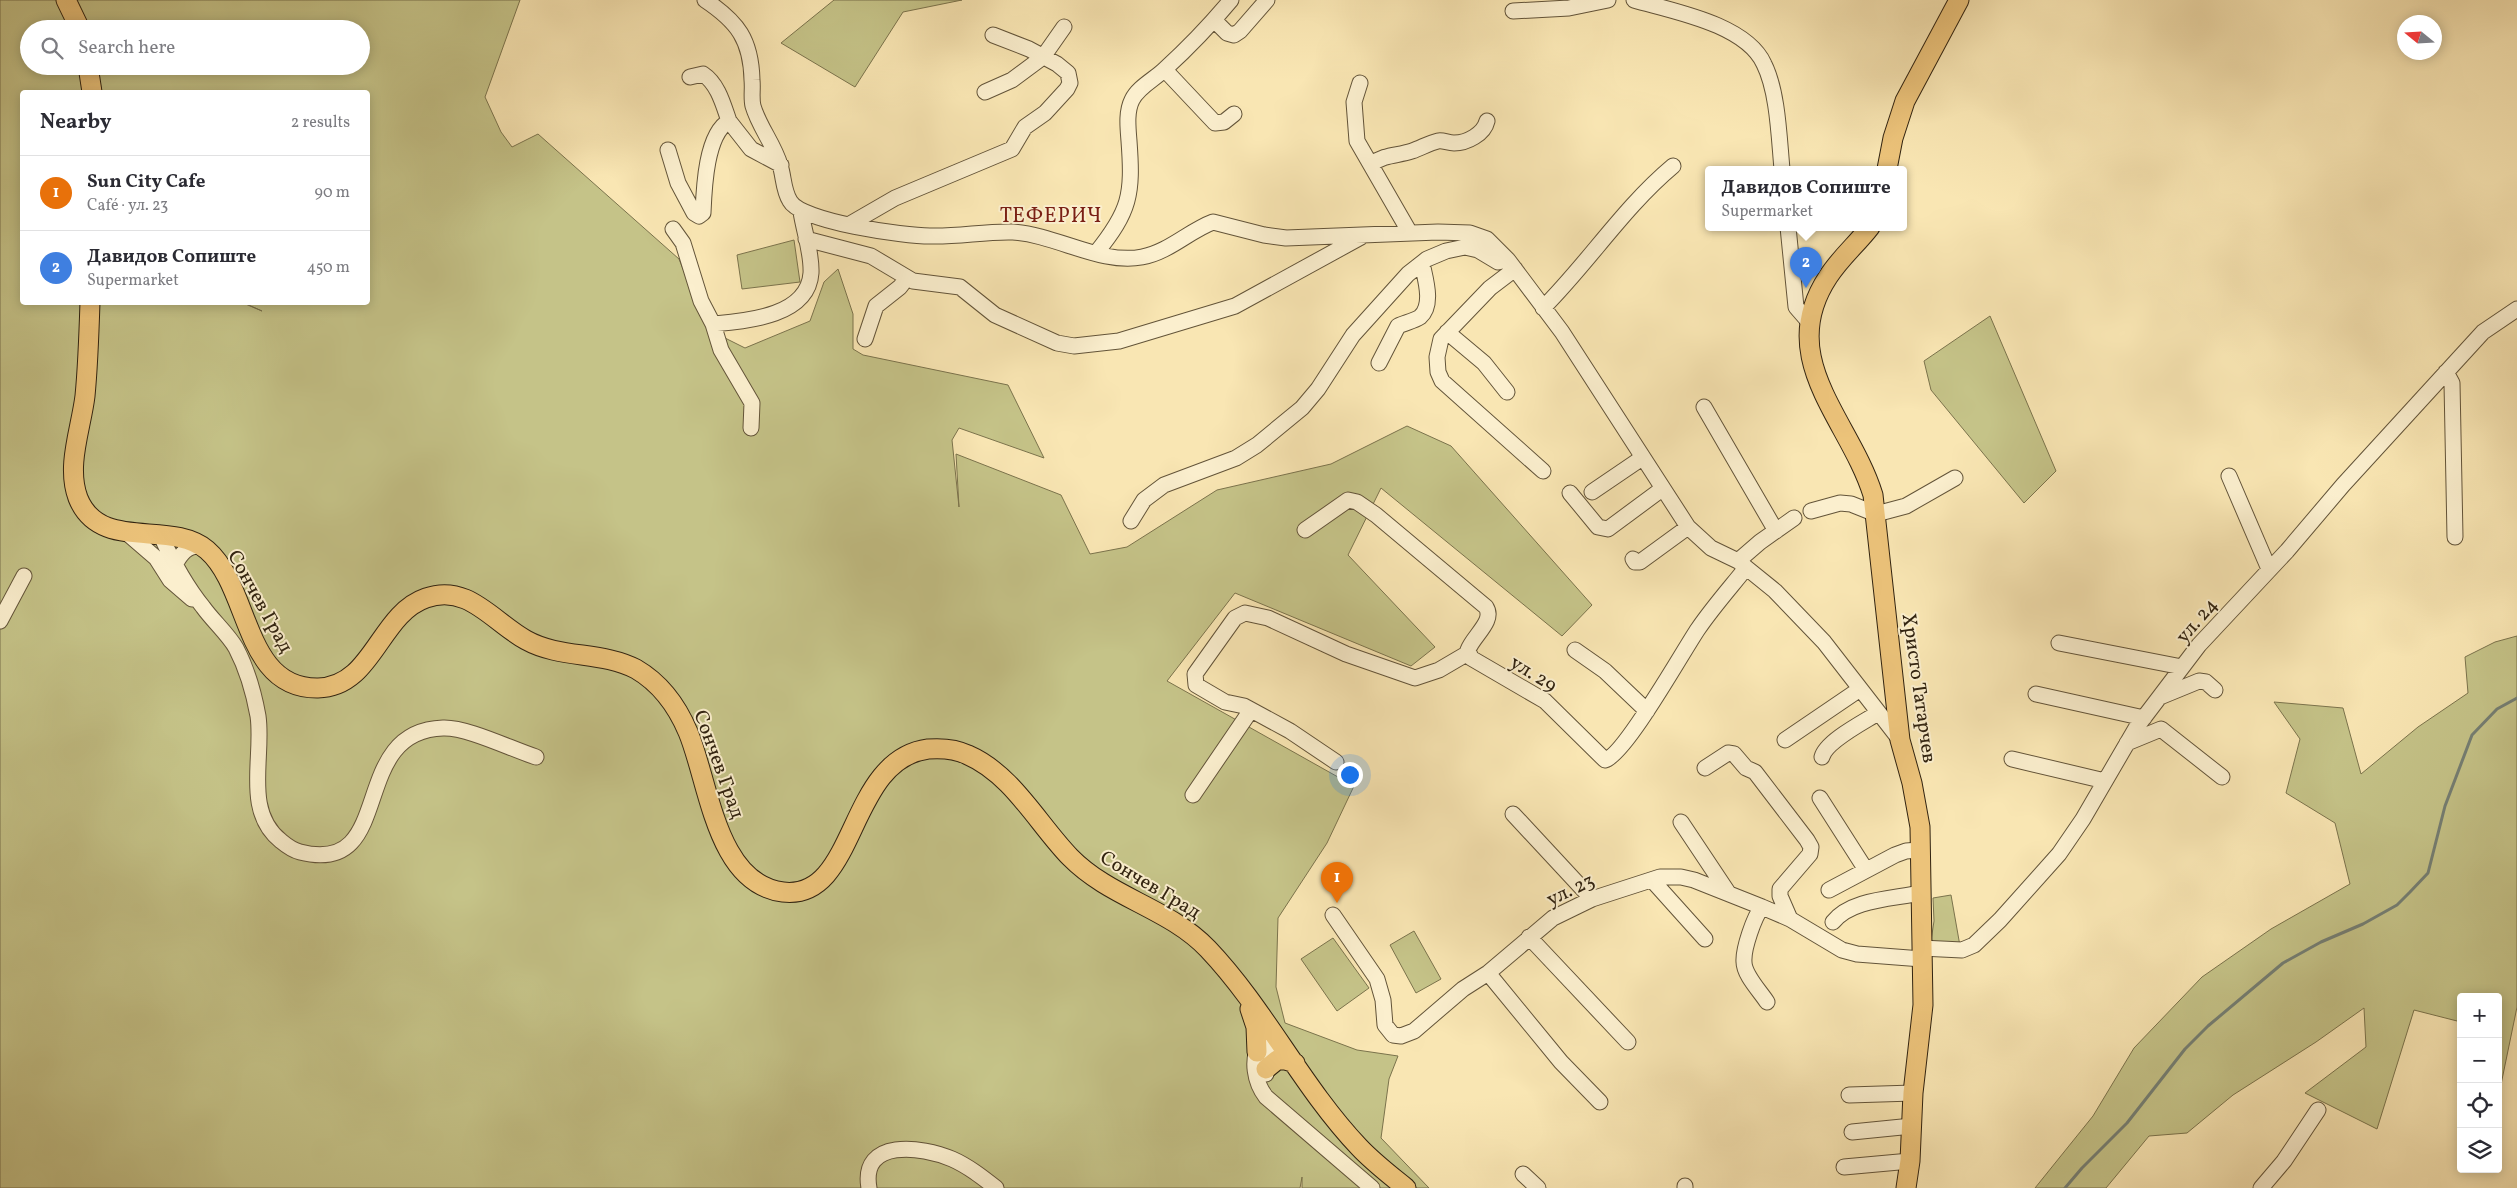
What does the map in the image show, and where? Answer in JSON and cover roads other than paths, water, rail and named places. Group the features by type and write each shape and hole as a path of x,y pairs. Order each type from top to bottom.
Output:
{"main road":[{"path":"66,0 76,20"},
{"path":"1888,166 1902,108 1960,0"},
{"path":"89,75 92,90"},
{"name":"Христо Татарчев","path":"1867,231 1828,277 1816,301 1809,322 1808,338 1814,369 1825,398 1869,481 1876,514 1900,740 1917,807 1920,827 1923,1005 1913,1093 1910,1161 1906,1188"},
{"name":"Сончев Град","path":"90,305 84,400 74,475 77,496 86,512 110,528 127,534 178,537 207,551 223,572 266,662 283,679 294,684 322,688 348,678 359,670 393,622 405,610 427,597 443,595 464,598 481,606 522,639 543,648 609,659 637,670 666,694 688,731 718,825 739,869 758,884 779,892 794,893 808,890 819,882 832,868 870,793 879,778 895,761 913,752 937,748 966,754 997,774 1071,858 1102,884 1171,919 1198,939 1224,966 1294,1063"},
{"path":"1246,996 1256,1027 1257,1052"},
{"path":"1266,1070 1277,1060 1294,1063 1326,1108 1360,1148 1406,1188"}],"street":[{"path":"705,0 745,37 749,49 753,106 780,165 789,201 801,212 898,234 922,236 1013,232 1059,241 1111,257 1142,257 1170,246 1213,222 1275,237 1455,232 1482,236 1493,244 1511,264 1562,332 1688,527 1711,548 1742,565 1776,591 1824,642 1900,740"},
{"path":"1096,253 1113,232 1126,207 1131,174 1128,112 1132,99 1165,70 1231,0"},
{"path":"1214,20 1227,33 1234,35 1240,31 1266,0"},
{"path":"1513,11 1569,8 1608,0"},
{"path":"1634,0 1673,9 1715,24 1749,45 1764,63 1771,85 1782,166"},
{"path":"985,92 1012,80 1043,57 1064,27"},
{"path":"850,224 895,198 1012,149 1025,128 1059,99 1070,83 1068,73 1043,57 993,36"},
{"path":"1165,70 1215,122 1224,122 1234,114"},
{"path":"690,77 703,74 709,78 716,89 729,121 751,150 780,165"},
{"path":"1360,83 1354,102 1357,140 1372,164 1382,187 1410,233"},
{"path":"668,150 678,183 694,213 700,216 703,213 703,186 716,136 722,125 729,121"},
{"path":"1372,164 1381,157 1412,151 1440,140 1457,143 1467,140 1486,128 1487,121"},
{"path":"1543,308 1586,263 1633,202 1673,166"},
{"path":"713,324 764,316 785,309 799,301 811,275 801,212"},
{"path":"673,229 683,243 701,301 713,324 721,350 752,403 751,428"},
{"path":"1788,231 1796,307 1809,322"},
{"path":"806,239 871,256 906,279 960,287 995,315 1057,343 1074,346 1120,341 1235,306 1364,235"},
{"path":"1131,521 1144,500 1164,484 1236,458 1257,445 1296,414 1318,389 1359,328 1408,274 1422,263 1446,251 1464,247 1478,250 1498,262 1511,264"},
{"path":"1379,363 1398,326 1419,318 1424,311 1426,286 1422,263"},
{"path":"1511,264 1441,339 1436,357 1438,372 1442,381 1543,471"},
{"path":"865,339 876,306 900,287 906,279"},
{"name":"ул. 24","path":"1922,953 1962,950 1974,945 2000,920 2059,854 2106,781 2127,743 2158,697 2182,667 2483,332 2517,309"},
{"path":"1447,332 1484,364 1507,392"},
{"path":"2446,372 2452,383 2455,537"},
{"path":"1704,407 1776,531"},
{"path":"1592,492 1642,458"},
{"path":"2229,476 2269,569"},
{"path":"1811,511 1840,503 1851,504 1876,514 1906,506 1955,478"},
{"path":"1570,493 1598,527 1608,529 1662,489"},
{"path":"1305,530 1348,500 1357,502 1486,606 1489,613 1487,620 1469,646 1468,653 1438,670 1415,678 1346,654 1268,618 1245,613 1235,618 1224,630 1196,674 1194,681 1196,685 1218,699 1251,710 1290,731 1336,762"},
{"name":"ул. 29","path":"1468,653 1479,664 1545,701 1605,760 1614,755 1646,711 1698,628 1742,565 1776,531 1794,518"},
{"path":"1632,559 1635,562 1640,562 1688,527"},
{"path":"127,534 156,558 181,592 202,606"},
{"path":"156,558 161,536"},
{"path":"161,536 202,606 235,648 250,684 258,718 259,805 271,833 293,851 315,856 333,855 350,845 364,821 383,767 398,746 418,731 444,728 463,731 536,757"},
{"path":"176,563 182,552 194,546 199,546"},
{"path":"0,621 24,576"},
{"path":"2059,643 2182,667"},
{"path":"1575,650 1605,671 1646,711"},
{"path":"2158,697 2199,681 2206,682 2215,690"},
{"path":"1785,740 1860,689"},
{"path":"2036,694 2144,718"},
{"path":"1193,795 1251,710"},
{"path":"1822,757 1824,750 1831,744 1878,712"},
{"path":"2127,743 2161,729 2222,777"},
{"path":"1706,768 1728,753 1734,754 1746,768 1755,772 1807,840 1810,854 1780,889 1780,896 1790,919"},
{"path":"2012,759 2106,781"},
{"path":"1820,798 1866,870"},
{"path":"1513,814 1592,899"},
{"path":"1681,822 1730,895"},
{"path":"1829,890 1895,855 1906,851 1919,850"},
{"name":"ул. 23","path":"1333,915 1377,979 1383,1000 1385,1025 1394,1035 1401,1036 1409,1034 1463,990 1488,973 1553,918 1592,899 1670,876 1681,877 1790,919 1842,950 1856,954 1922,953"},
{"path":"1652,880 1704,939"},
{"path":"1833,922 1841,912 1853,906 1920,893"},
{"path":"1762,907 1755,917 1744,962 1746,971 1767,1002"},
{"path":"1529,937 1628,1042"},
{"path":"1488,973 1561,1062 1600,1102"},
{"path":"1278,1039 1266,1039 1259,1045 1257,1052 1255,1067 1260,1085 1266,1097 1372,1188"},
{"path":"1274,1103 1267,1084 1266,1070 1270,1051 1278,1039"},
{"path":"1849,1095 1913,1093"},
{"path":"2261,1188 2284,1161 2318,1110"},
{"path":"1852,1132 1912,1126"},
{"path":"869,1188 868,1171 871,1164 880,1155 904,1149 921,1150 950,1158 965,1165 996,1188"},
{"path":"1844,1168 1910,1161"},
{"path":"1523,1174 1538,1188"}],"waterway":[{"path":"2065,1188 2082,1168 2127,1123 2185,1049 2208,1026 2283,963 2321,942 2363,924 2397,905 2428,873 2445,806 2472,735 2497,709 2517,698"}],"place":[{"name":"Давидов Сопиште","path":"1806,288"},
{"name":"Sun City Cafe","path":"1337,903"}],"district":[{"name":"ТЕФЕРИЧ","path":"1051,215"}]}
